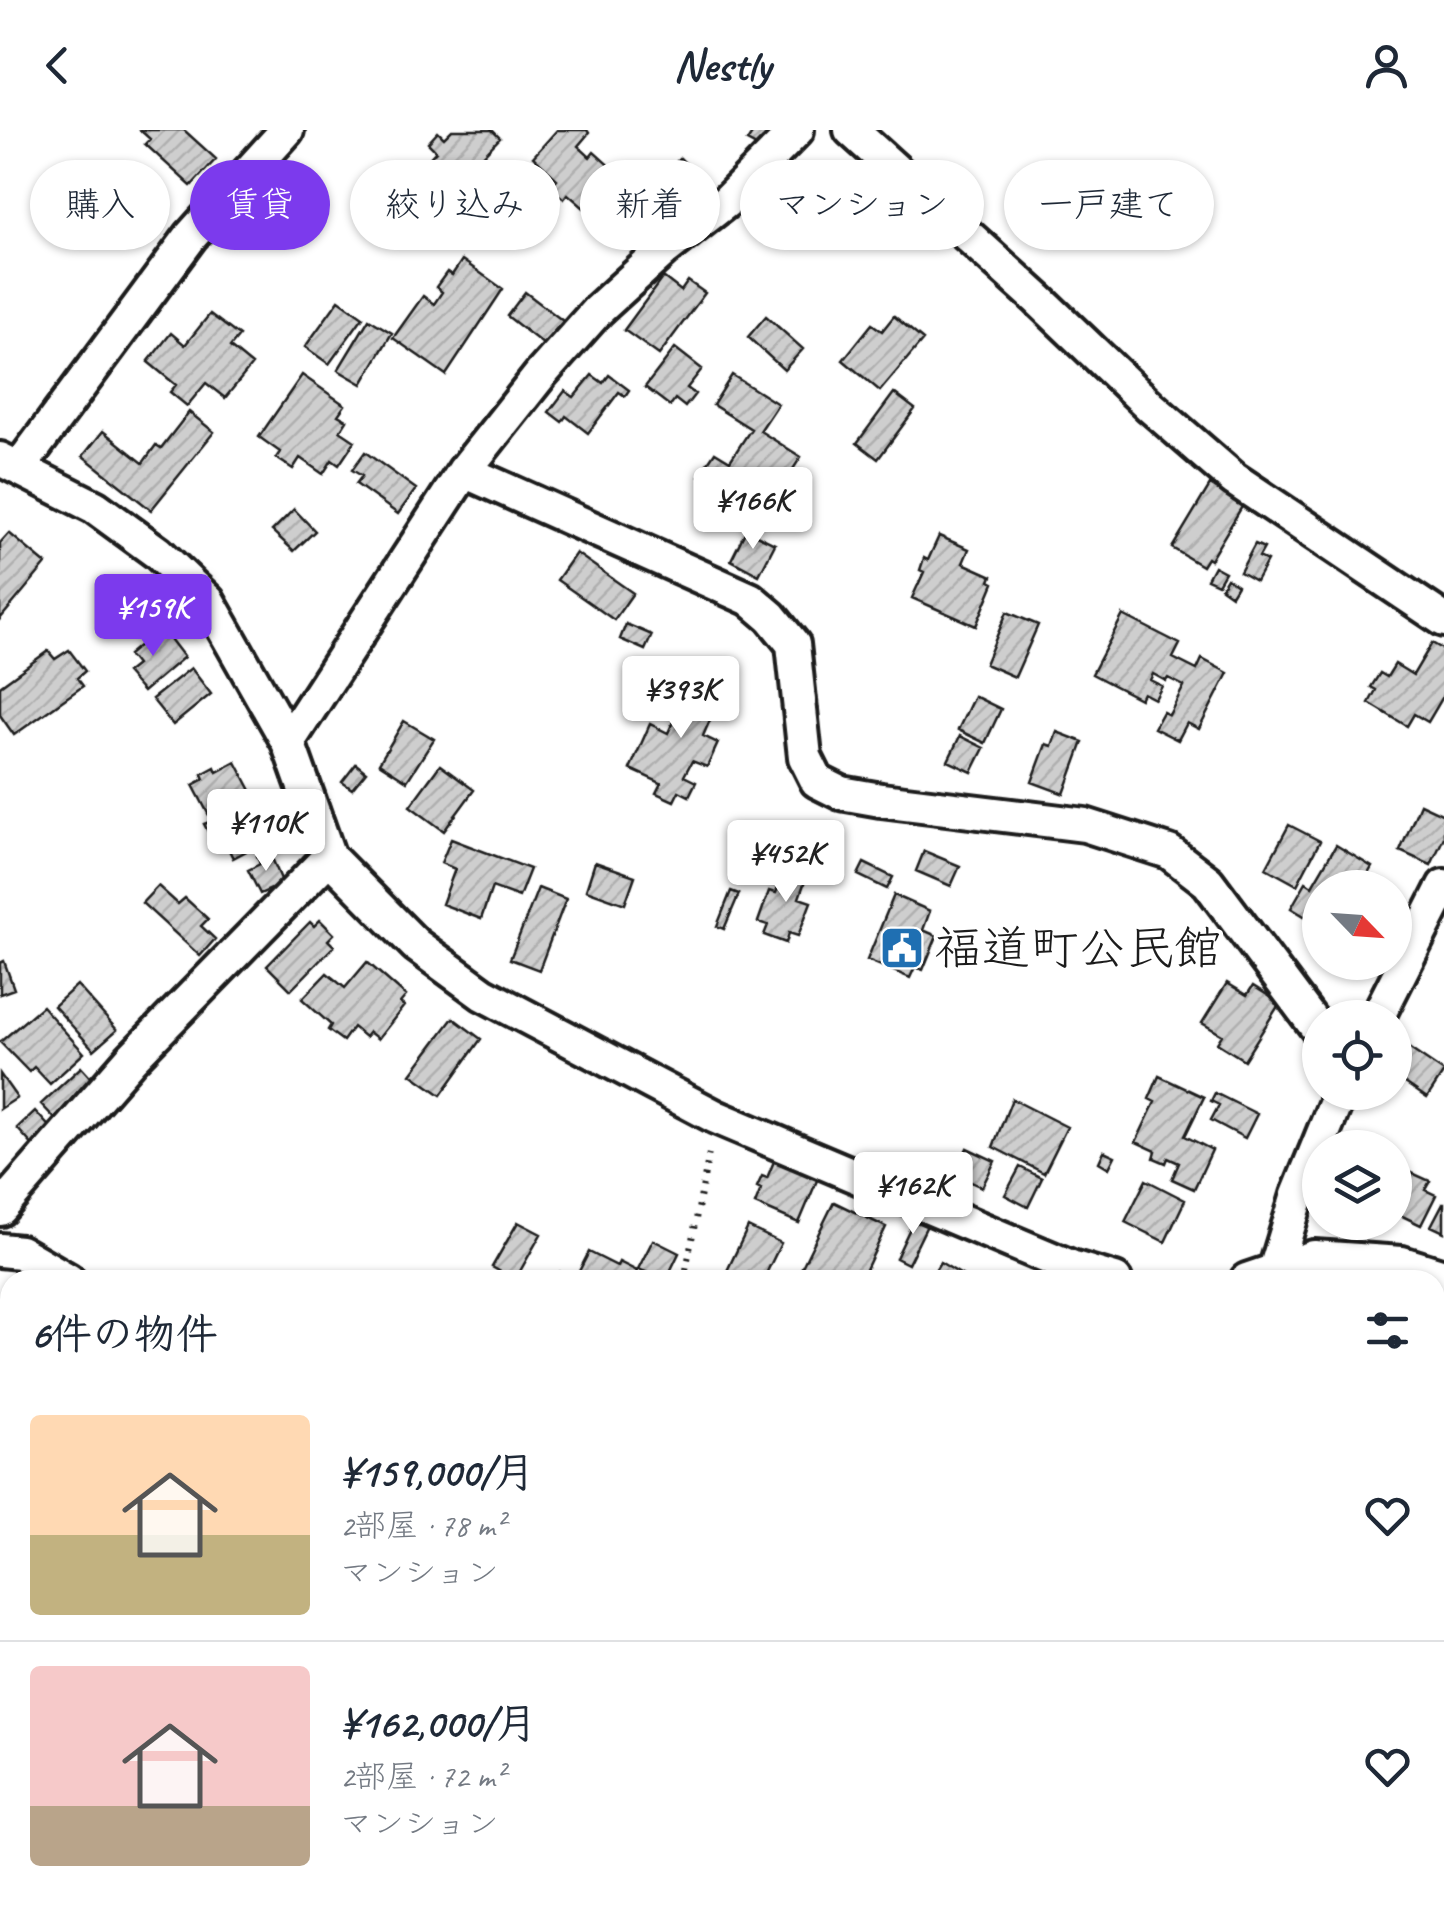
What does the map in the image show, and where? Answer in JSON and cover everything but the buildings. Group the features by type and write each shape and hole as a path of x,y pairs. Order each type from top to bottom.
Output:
{"street":[{"path":"287,130 191,236 10,464 96,507 158,552 208,601 288,742 329,857 416,946 468,983 716,1118 1081,1270"},
{"path":"288,742 464,471 541,374 598,310 664,250 728,200 798,130"},
{"path":"851,130 1234,479 1444,620"},
{"path":"464,471 750,599 771,616 793,644 805,758 818,781 841,793 881,800 1085,825 1168,852 1208,882 1302,1008"},
{"path":"0,1208 132,1058 329,857"},
{"path":"1386,1000 1444,886"},
{"path":"1267,1270 1333,1110"},
{"path":"0,1250 20,1252 51,1270"},
{"path":"1282,1270 1314,1257 1402,1264 1423,1270"}],"path":[{"path":"686,1270 716,1118"}],"place":[{"name":"福道町公民館","path":"902,948"}]}
